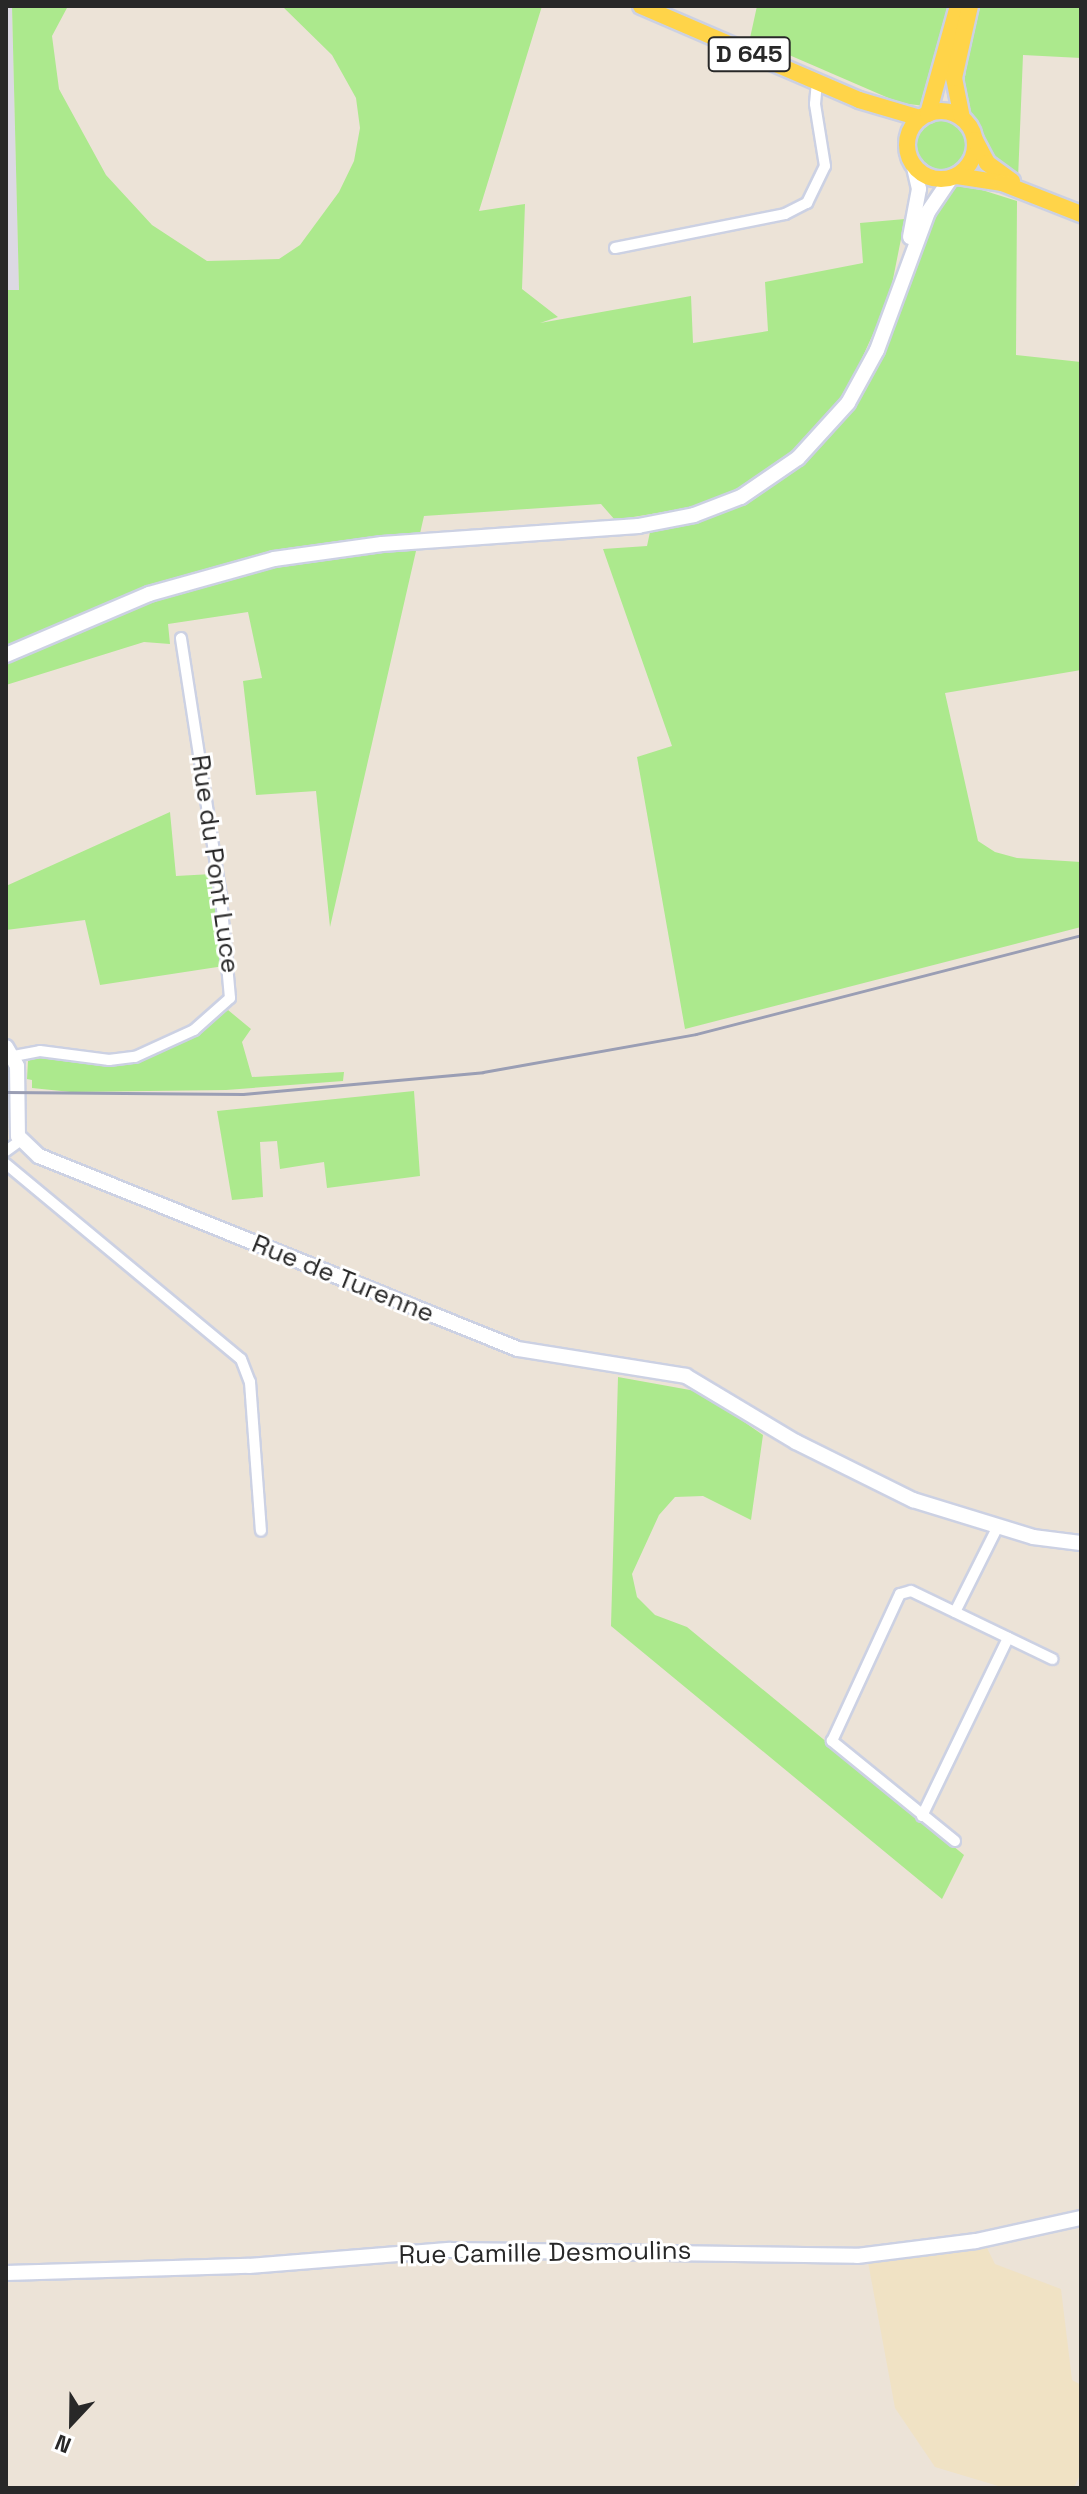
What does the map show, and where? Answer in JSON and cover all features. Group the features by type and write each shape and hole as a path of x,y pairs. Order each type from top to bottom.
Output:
{"main road":[{"name":"D 645","path":"641,6 859,100 895,126 907,143"},
{"path":"958,6 924,116 907,143 914,167 933,179 954,177 1026,191 1081,214"},
{"path":"970,6 954,78 962,118 987,163 1026,191"},
{"name":"D 645","path":"859,100 924,116"},
{"path":"924,116 945,112 962,118"},
{"path":"954,177 971,163 975,140"}],"street":[{"path":"615,248 785,214 807,203 825,166 815,104 817,80"},
{"path":"900,284 918,197 914,167"},
{"path":"6,655 149,594 274,559 372,545 638,526 725,504 788,467 835,421 872,361 928,212 954,177"},
{"name":"Rue du Pont Luce","path":"10,1051 109,1060 135,1057 194,1030 230,998 221,897 181,638"},
{"path":"6,1151 20,1141 10,1051"},
{"name":"Rue de Turenne","path":"20,1141 52,1161 510,1346 679,1374 765,1424 913,1500 997,1528 1081,1543"},
{"path":"6,1164 241,1359 250,1382 261,1531"},
{"path":"955,1612 997,1528"},
{"path":"955,1841 831,1738 900,1594 911,1591 1052,1659"},
{"path":"922,1816 1008,1638"},
{"name":"Rue Camille Desmoulins","path":"6,2273 249,2266 450,2250 857,2256 976,2241 1081,2218"}],"shaded area":[{"path":"6,6 12,6 19,291 6,290"},
{"path":"984,2242 995,2264 1061,2289 1072,2380 1081,2385 1081,2472 1074,2488 1005,2488 935,2467 895,2408 868,2262"}],"green space":[{"path":"12,6 68,6 52,36 59,89 106,175 152,225 207,261 279,259 300,245 339,192 354,161 360,128 356,98 332,55 282,6 542,6 479,211 525,204 522,289 558,317 540,323 691,296 693,343 768,331 765,282 863,263 860,223 905,219 889,299 842,402 797,452 750,484 700,506 615,520 601,504 424,516 330,927 316,791 256,795 243,681 262,678 248,612 168,624 170,644 144,642 6,685 6,290 19,290"},
{"path":"757,6 952,6 925,106 900,103 750,38"},
{"path":"975,6 1081,6 1081,58 1023,55 1018,179 988,159 962,98"},
{"path":"941,120 959,127 966,145 959,163 941,170 923,163 916,145 923,127"},
{"path":"963,184 1017,201 1016,355 1081,362 1081,670 945,693 978,841 995,852 1017,858 1081,862 1081,927 685,1029 637,757 672,746 603,549 647,546 650,532 753,499 825,439 860,396 883,352 920,245 940,203 949,190"},
{"path":"170,812 176,876 212,874 224,966 100,985 85,920 6,930 6,886"},
{"path":"228,1010 251,1029 242,1042 252,1077 344,1072 343,1081 226,1090 71,1092 32,1088 32,1080 27,1079 28,1061 37,1057 99,1065 129,1062 187,1037"},
{"path":"414,1091 420,1176 327,1188 324,1162 280,1169 277,1141 260,1142 263,1197 232,1200 217,1111"},
{"path":"618,1377 701,1392 763,1435 751,1520 703,1496 675,1497 659,1515 632,1574 637,1597 655,1615 687,1627 964,1855 942,1899 611,1626"}],"railway":[{"path":"6,1092 243,1094 483,1072 696,1034 1081,935"}]}
